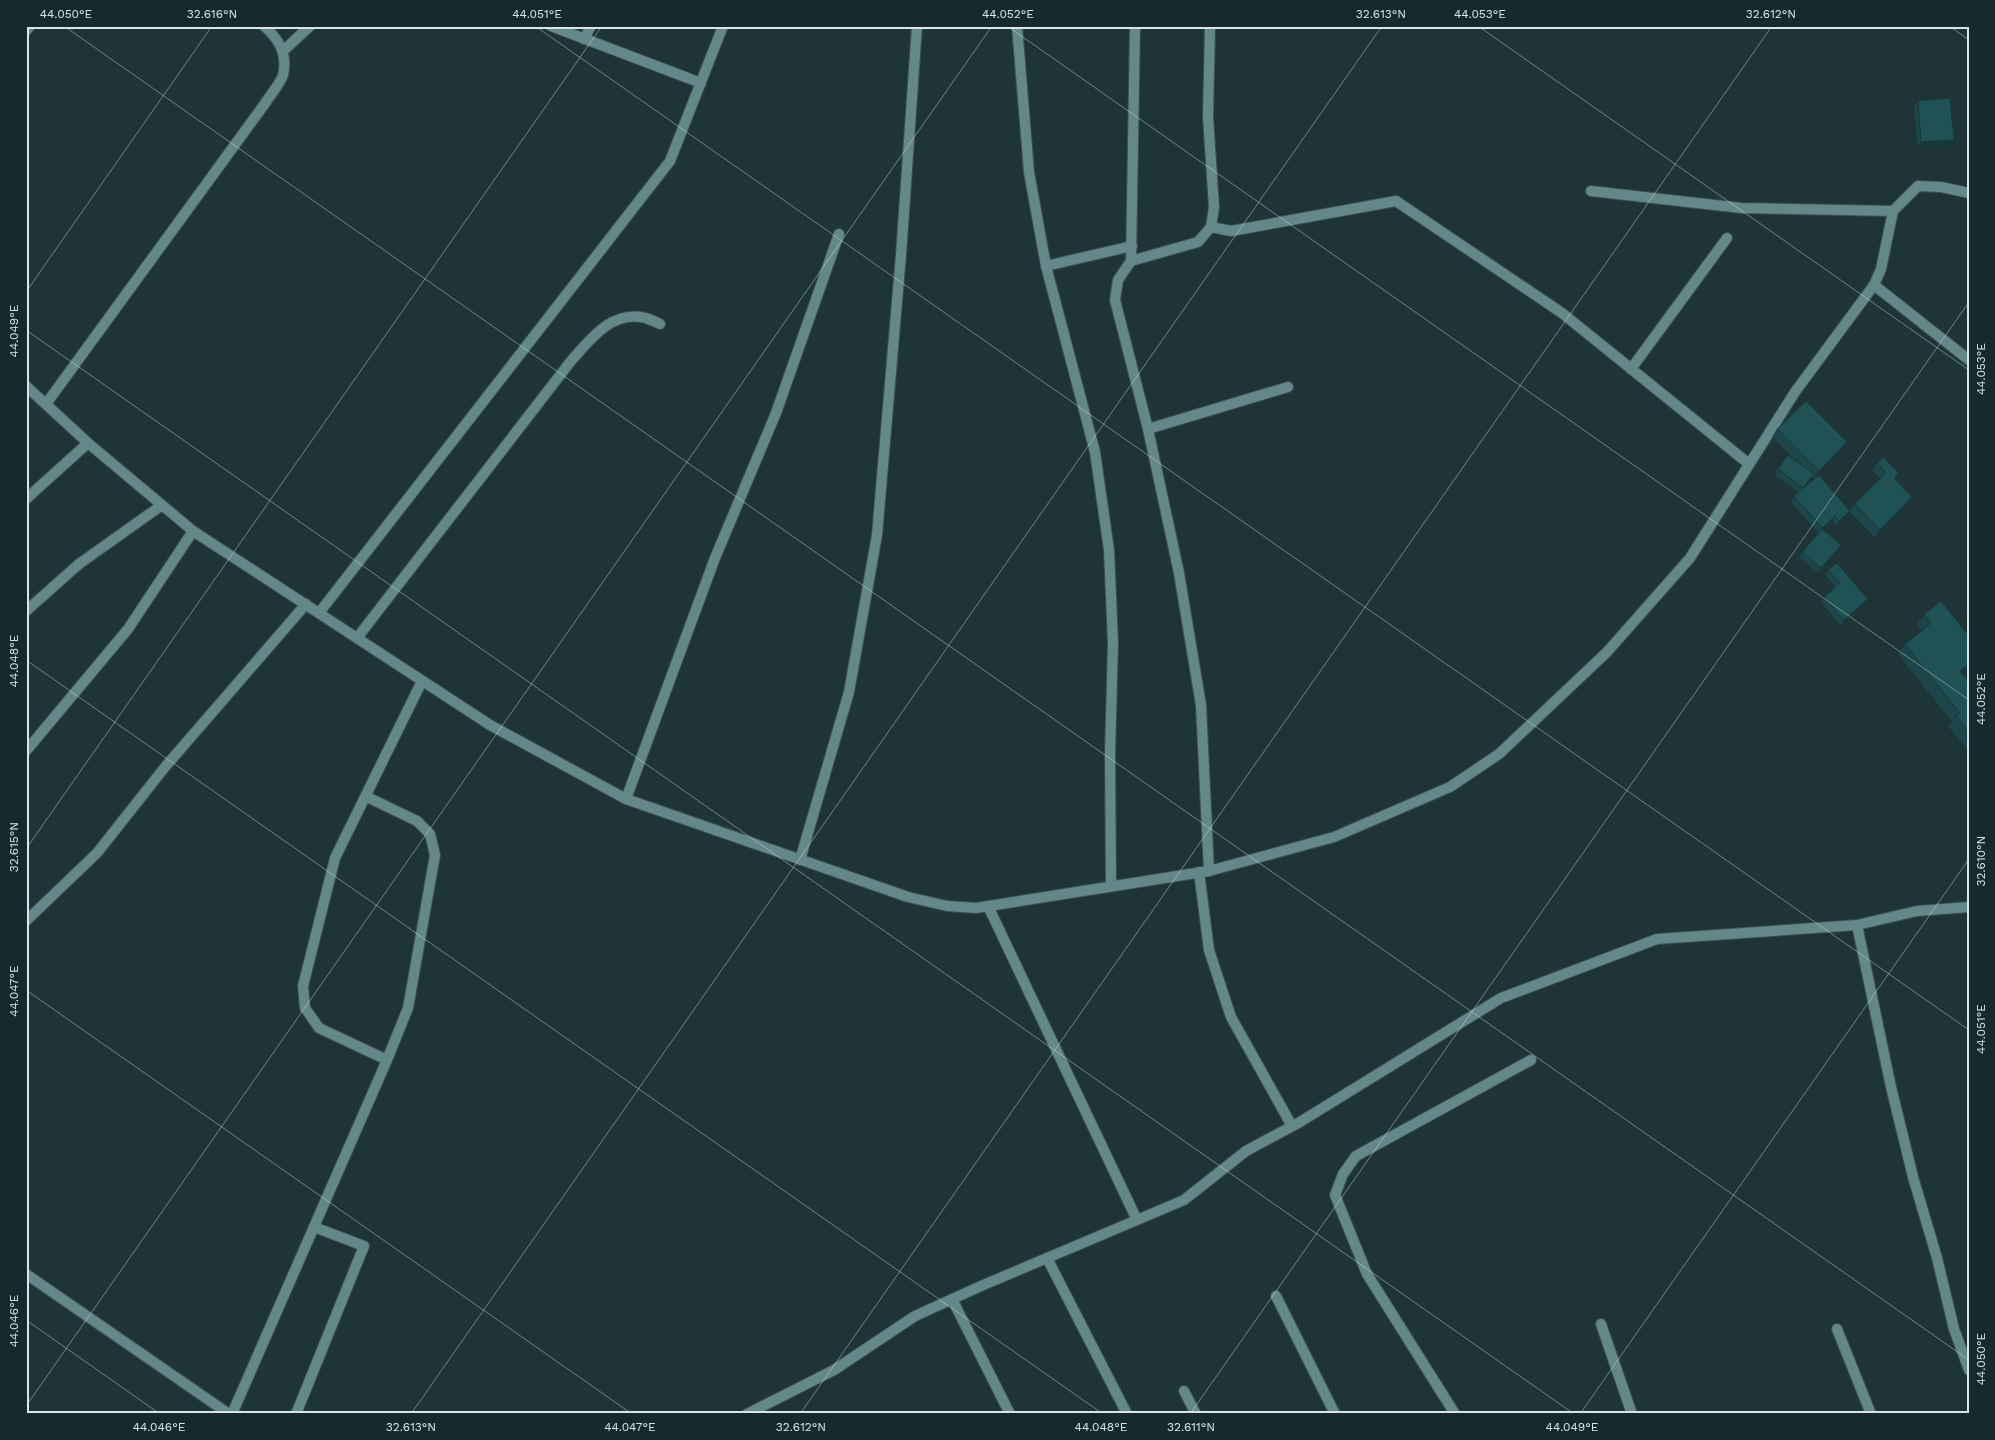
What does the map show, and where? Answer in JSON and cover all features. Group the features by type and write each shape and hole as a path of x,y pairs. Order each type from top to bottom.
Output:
{"street":[{"path":"26,31 30,26"},
{"path":"46,404 266,102 282,76 283,51 273,34 264,26"},
{"path":"283,51 310,26"},
{"path":"551,26 701,83"},
{"path":"584,39 591,26"},
{"path":"320,613 670,161 723,26"},
{"path":"800,860 849,692 877,536 901,255 917,26"},
{"path":"1017,26 1029,172 1046,266 1095,452 1109,550 1113,643 1110,753 1111,886"},
{"path":"1135,26 1131,261 1118,280 1115,300 1148,428 1179,573 1201,705 1204,872 1209,950 1231,1017 1292,1126"},
{"path":"1131,261 1198,242 1211,227 1214,207 1208,117 1210,26"},
{"path":"26,386 88,443 193,531 490,725 626,799 908,897 946,906 976,908 1204,872 1334,837 1450,787 1499,754 1607,652 1690,558 1795,392 1874,285 1881,269 1893,211 1918,186 1941,187 1969,193"},
{"path":"1591,191 1741,208 1893,211"},
{"path":"1211,227 1231,231 1396,201 1562,313 1749,464"},
{"path":"626,799 715,558 776,413 839,234"},
{"path":"1631,369 1728,238"},
{"path":"1046,266 1132,246"},
{"path":"1874,285 1969,360"},
{"path":"357,638 596,333 618,318 642,317 660,324"},
{"path":"1148,428 1288,387"},
{"path":"26,499 88,443"},
{"path":"26,611 79,564 162,505"},
{"path":"26,750 128,630 193,531"},
{"path":"26,921 97,853 165,767 306,604"},
{"path":"387,1060 319,1028 304,1008 304,986 335,858 422,681"},
{"path":"26,1274 230,1414 314,1227 408,1008 435,855 430,834 418,821 366,797"},
{"path":"988,906 1137,1220"},
{"path":"747,1414 834,1370 915,1316 1184,1200 1246,1151 1292,1126 1501,998 1657,939 1857,925 1917,912 1969,907"},
{"path":"1857,925 1891,1087 1913,1177 1937,1258 1954,1329 1969,1370"},
{"path":"1455,1414 1368,1274 1335,1195 1343,1174 1356,1156 1531,1060"},
{"path":"296,1414 364,1246 314,1227"},
{"path":"1047,1258 1127,1414"},
{"path":"1276,1296 1335,1414"},
{"path":"952,1299 1010,1414"},
{"path":"1601,1324 1632,1414"},
{"path":"1837,1329 1871,1414"},
{"path":"1184,1391 1196,1414"}],"building":[{"path":"1950,98 1954,140 1921,142 1918,101"},
{"path":"1806,401 1847,442 1819,471 1777,429"},
{"path":"1788,455 1814,474 1803,488 1778,469"},
{"path":"1883,457 1899,473 1894,478 1912,497 1880,530 1855,504 1886,473 1877,463"},
{"path":"1819,475 1850,511 1839,521 1835,516 1822,528 1794,496"},
{"path":"1822,529 1841,545 1821,568 1802,552"},
{"path":"1837,563 1868,599 1844,620 1824,597 1840,583 1828,570"},
{"path":"1941,601 1969,636 1969,664 1960,671 1969,682 1969,733 1956,716 1960,713 1905,644 1931,623 1924,614"}]}
